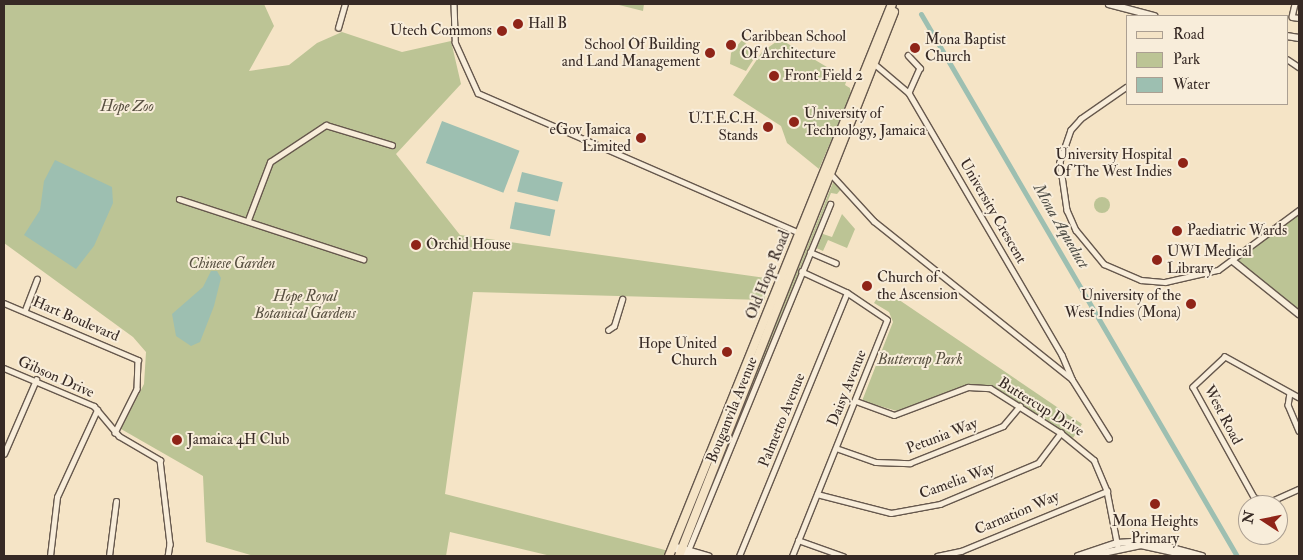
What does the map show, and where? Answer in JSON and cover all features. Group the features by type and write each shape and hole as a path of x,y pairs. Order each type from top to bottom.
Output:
{"main road":[{"name":"Old Hope Road","path":"669,556 802,234 892,4"},
{"name":"Old Hope Road","path":"827,171 897,4"},
{"name":"Old Hope Road","path":"685,553 802,234"}],"street":[{"path":"338,28 345,4"},
{"path":"454,4 455,42 478,93 802,234"},
{"path":"1109,4 1150,15"},
{"path":"1295,4 1292,17 1299,18"},
{"path":"908,55 920,68 909,93"},
{"path":"1288,60 1299,67"},
{"name":"University Crescent","path":"877,66 909,93 1062,355 1072,379 1109,438"},
{"path":"1126,88 1081,119 1066,144 1059,178 1076,230 1104,264 1141,280 1187,277 1233,261 1299,210"},
{"path":"248,220 270,162 326,125 392,145"},
{"name":"University Crescent","path":"827,171 874,221 1072,379"},
{"path":"179,199 363,259"},
{"name":"Bouganvila Avenue","path":"685,553 830,204"},
{"path":"810,252 836,263"},
{"path":"1233,261 1299,314"},
{"name":"Daisy Avenue","path":"792,556 887,320 847,293 802,272"},
{"path":"25,310 37,279"},
{"name":"Palmetto Avenue","path":"739,556 847,293"},
{"path":"608,330 614,326 622,299"},
{"name":"Hart Boulevard","path":"4,303 25,310 138,360 137,389 115,432"},
{"name":"West Road","path":"1299,398 1225,357 1193,387 1254,496 1267,503 1299,489"},
{"name":"Gibson Drive","path":"4,368 36,380 97,410 115,432 163,465 168,556"},
{"path":"4,454 36,380"},
{"name":"Buttercup Drive","path":"856,401 894,415 980,386 1020,406 1061,432 1094,460 1107,491 1117,545"},
{"path":"1290,393 1288,405 1299,431"},
{"name":"Petunia Way","path":"836,448 876,462 910,463 1003,426 1020,406"},
{"path":"50,556 57,497 97,410"},
{"name":"Camelia Way","path":"817,494 891,513 940,504 1038,464 1061,432"},
{"name":"Carnation Way","path":"937,556 961,551 1107,491"},
{"path":"109,556 116,501"},
{"path":"798,540 843,556"},
{"path":"1078,556 1117,545 1159,542 1202,556"},
{"path":"1089,556 1117,545 1153,546 1191,556"},
{"path":"673,546 685,553 709,556"}],"green space":[{"name":"Hope Royal Botanical Gardens","path":"4,4 264,4 274,26 249,71 289,65 317,43 342,32 402,52 451,41 461,84 396,154 460,235 772,279 764,300 473,292 445,494 669,551 667,556 551,556 450,532 446,556 254,556 206,542 203,476 121,429 144,384 146,352 133,337 4,243"},
{"path":"615,4 644,4 643,11"},
{"path":"780,39 847,79 845,85 850,88 851,94 819,169 787,143 781,126 733,95 762,52"},
{"path":"742,40 757,54 746,71 730,64 731,53"},
{"path":"834,180 842,188 837,194 831,193 688,543"},
{"path":"1099,197 1105,197 1110,202 1108,211 1099,213 1094,208 1094,202"},
{"path":"1299,212 1299,312 1236,261"},
{"path":"842,214 855,229 847,248 828,240 823,251 814,247 820,233 832,237"},
{"name":"Buttercup Park","path":"883,289 1082,424 1073,438 987,385 968,385 897,411 862,401 893,322 889,312 874,303"}],"water":[{"path":"442,121 519,151 503,193 426,163"},
{"path":"55,160 112,187 113,203 94,246 76,269 24,235 40,210 44,181"},
{"path":"522,172 563,182 558,202 517,191"},
{"path":"515,202 555,210 550,236 510,229"},
{"path":"211,271 217,271 221,278 214,306 200,342 191,346 176,336 172,314 203,287"}],"waterway":[{"name":"Mona Aqueduct","path":"921,14 1237,556"}],"place":[{"name":"Hall B","path":"518,24"},
{"name":"Utech Commons","path":"502,31"},
{"name":"Caribbean School Of Architecture","path":"731,45"},
{"name":"Mona Baptist Church","path":"915,48"},
{"name":"School Of Building and Land Management","path":"710,53"},
{"name":"Front Field 2","path":"774,76"},
{"name":"University of Technology, Jamaica","path":"794,122"},
{"name":"U.T.E.C.H. Stands","path":"768,127"},
{"name":"eGov Jamaica Limited","path":"641,138"},
{"name":"University Hospital Of The West Indies","path":"1183,163"},
{"name":"Paediatric Wards","path":"1177,231"},
{"name":"Orchid House","path":"416,245"},
{"name":"UWI Medical Library","path":"1157,260"},
{"name":"Church of the Ascension","path":"867,286"},
{"name":"University of the West Indies (Mona)","path":"1191,304"},
{"name":"Hope United Church","path":"727,352"},
{"name":"Jamaica 4H Club","path":"177,440"},
{"name":"Mona Heights Primary","path":"1155,504"}],"park label":[{"name":"Hope Zoo","path":"127,107"},
{"name":"Chinese Garden","path":"232,264"}]}
